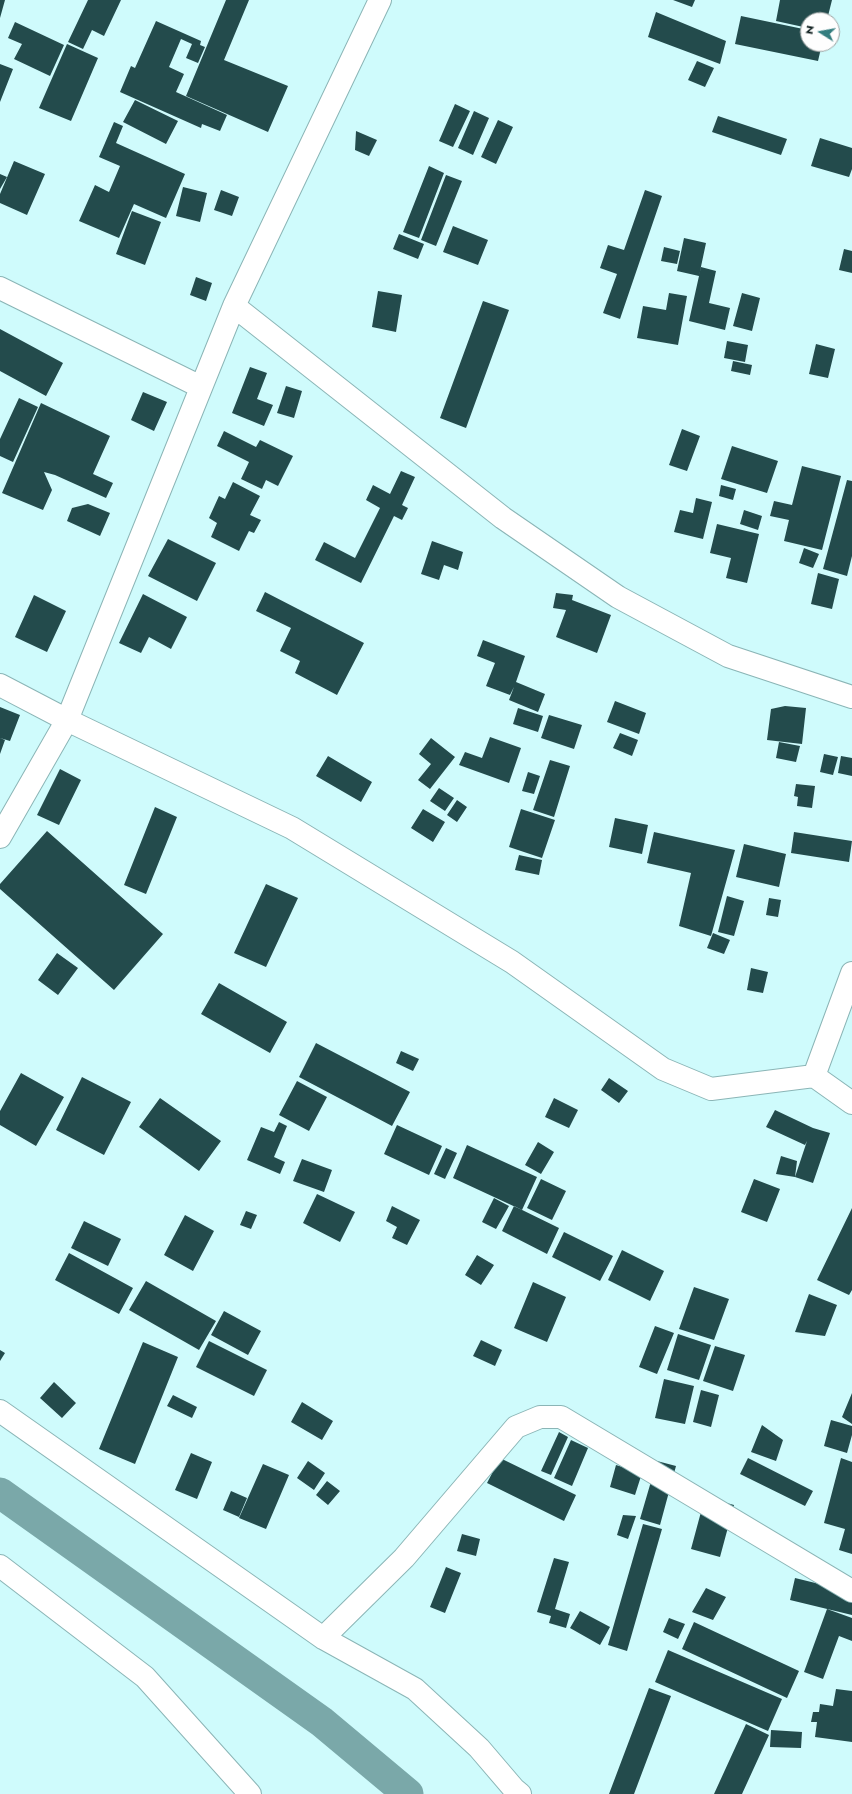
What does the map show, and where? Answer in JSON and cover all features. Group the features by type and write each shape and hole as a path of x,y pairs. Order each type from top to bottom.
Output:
{"street":[{"path":"0,837 67,720 234,306 380,0"},
{"path":"0,288 201,387"},
{"path":"234,306 503,518 618,597 728,656 852,697"},
{"path":"0,685 67,720 292,828 512,962 663,1069 711,1089 814,1076 852,1103"},
{"path":"814,1076 852,973"},
{"path":"0,1411 323,1638 415,1689 479,1748 520,1794"},
{"path":"323,1638 404,1558 516,1427 540,1417 561,1417 852,1591"},
{"path":"0,1566 145,1677 250,1794"}],"building":[{"path":"0,0 5,0 0,18"},
{"path":"88,0 121,0 104,36 92,30 83,49 68,42"},
{"path":"226,0 249,0 224,60 288,86 268,132 186,96"},
{"path":"673,0 695,0 692,7"},
{"path":"780,0 832,0 829,12 800,12 800,26 776,21"},
{"path":"656,12 726,41 720,64 648,37"},
{"path":"741,16 800,28 800,52 820,52 818,61 735,44"},
{"path":"156,21 201,41 200,45 205,47 198,63 186,58 192,44 181,39 169,67 184,74 176,92 227,115 220,131 202,124 201,128 120,92 131,66 135,68"},
{"path":"15,22 64,45 50,76 14,59 22,44 8,38"},
{"path":"67,44 98,58 71,121 39,108"},
{"path":"697,61 714,68 705,87 688,80"},
{"path":"0,64 13,69 0,102"},
{"path":"135,100 178,121 166,144 123,122"},
{"path":"455,104 470,111 453,147 439,141"},
{"path":"474,111 489,118 473,155 458,148"},
{"path":"718,116 787,139 781,155 712,132"},
{"path":"498,120 513,127 496,164 481,157"},
{"path":"114,122 123,126 116,143 185,174 166,218 134,204 119,238 79,221 95,185 109,192 120,166 99,157"},
{"path":"356,131 377,140 369,156 355,150"},
{"path":"820,138 852,148 852,169 849,177 811,166"},
{"path":"14,161 45,174 27,215 0,203 0,194"},
{"path":"429,166 444,173 419,238 403,232"},
{"path":"0,174 7,177 0,189"},
{"path":"446,175 462,181 436,246 421,240"},
{"path":"183,187 207,193 200,222 176,216"},
{"path":"221,190 239,197 232,216 214,210"},
{"path":"645,190 662,196 620,319 603,313 617,274 600,268 608,245 624,250"},
{"path":"132,211 161,222 145,265 116,254"},
{"path":"453,226 488,240 478,265 443,252"},
{"path":"399,234 424,244 418,259 393,249"},
{"path":"684,238 706,243 699,276 677,271"},
{"path":"664,247 680,251 677,264 661,261"},
{"path":"844,249 852,251 852,273 839,270"},
{"path":"701,267 716,271 709,303 730,308 725,330 689,321"},
{"path":"196,277 212,283 206,301 190,295"},
{"path":"378,291 402,295 396,332 372,327"},
{"path":"669,293 687,296 678,345 637,338 643,306 666,310"},
{"path":"742,293 760,298 752,331 733,326"},
{"path":"483,301 509,310 466,428 440,418"},
{"path":"0,329 63,363 46,396 0,371"},
{"path":"727,341 748,345 745,362 724,358"},
{"path":"816,344 835,349 828,378 809,374"},
{"path":"733,361 752,365 750,375 731,371"},
{"path":"250,367 267,373 257,399 273,405 264,426 232,413"},
{"path":"286,386 302,391 294,418 277,413"},
{"path":"143,392 167,402 154,431 131,420"},
{"path":"19,398 38,407 13,462 0,456 0,439"},
{"path":"41,403 110,436 93,474 113,483 106,498 55,475 44,472 52,490 43,510 2,493"},
{"path":"682,429 700,436 687,471 669,465"},
{"path":"224,431 256,447 260,440 293,456 278,486 266,480 262,489 241,479 249,462 217,446"},
{"path":"732,446 778,461 767,493 721,479"},
{"path":"802,466 841,476 822,550 784,541 789,520 770,516 774,501 792,505"},
{"path":"401,471 415,477 402,505 408,508 402,520 394,516 361,583 315,560 324,542 355,558 380,508 366,500 373,485 390,494"},
{"path":"847,480 852,481 852,556 847,576 823,569"},
{"path":"233,482 260,496 250,515 261,520 254,533 249,531 239,551 211,537 217,523 209,518 219,496 225,499"},
{"path":"721,485 736,489 733,500 719,496"},
{"path":"696,498 712,502 703,539 674,532 680,510 693,513"},
{"path":"88,504 110,513 100,536 67,521 72,508"},
{"path":"744,510 762,516 758,530 740,524"},
{"path":"717,524 759,534 747,583 726,578 731,558 710,553"},
{"path":"168,539 216,563 197,601 148,576"},
{"path":"432,541 463,552 458,570 444,565 439,580 421,574"},
{"path":"804,548 819,554 813,568 799,563"},
{"path":"818,573 839,579 832,609 811,604"},
{"path":"265,592 364,643 337,695 295,673 300,661 280,651 291,628 256,611"},
{"path":"556,593 573,595 572,600 611,615 597,653 556,637 566,610 553,608"},
{"path":"143,594 187,617 171,649 149,637 141,653 119,643"},
{"path":"34,595 66,611 47,652 15,637"},
{"path":"483,640 525,656 516,682 545,694 538,712 509,700 514,687 510,695 486,686 495,663 477,656"},
{"path":"615,701 646,713 639,734 607,722"},
{"path":"785,706 806,708 802,744 767,740 771,709"},
{"path":"0,707 20,715 10,741 0,738"},
{"path":"518,708 543,716 538,732 513,724"},
{"path":"549,715 582,725 574,749 541,738"},
{"path":"620,733 638,740 632,756 613,748"},
{"path":"490,737 521,748 509,783 459,765 465,752 482,758"},
{"path":"0,738 5,740 0,754"},
{"path":"431,738 455,757 430,789 418,780 431,764 419,754"},
{"path":"779,742 800,746 796,762 776,758"},
{"path":"824,754 838,757 833,775 820,772"},
{"path":"328,756 372,782 361,802 316,776"},
{"path":"841,756 852,758 852,776 838,773"},
{"path":"550,760 570,766 554,817 533,810"},
{"path":"60,769 81,780 59,825 37,815"},
{"path":"528,772 540,776 534,794 522,791"},
{"path":"796,784 815,786 812,808 797,806 798,797 794,796"},
{"path":"439,788 454,798 445,811 430,801"},
{"path":"457,800 467,807 457,822 447,815"},
{"path":"155,807 177,817 146,894 124,885"},
{"path":"423,809 445,822 433,842 411,828"},
{"path":"521,809 555,820 542,858 509,847"},
{"path":"615,818 648,825 642,854 609,847"},
{"path":"47,831 163,934 114,990 0,889 0,884"},
{"path":"654,832 735,850 711,936 679,926 691,873 647,863"},
{"path":"794,832 852,841 849,862 791,853"},
{"path":"744,844 786,854 779,887 736,877"},
{"path":"519,855 542,860 539,875 515,870"},
{"path":"266,884 298,898 266,967 234,953"},
{"path":"727,896 744,901 734,936 718,932"},
{"path":"769,898 781,900 778,917 766,915"},
{"path":"713,933 730,940 724,954 707,948"},
{"path":"57,953 78,968 58,995 38,980"},
{"path":"751,968 768,972 763,993 747,990"},
{"path":"219,983 287,1022 270,1053 201,1014"},
{"path":"316,1043 410,1092 392,1126 299,1077"},
{"path":"401,1051 419,1059 413,1071 396,1063"},
{"path":"21,1073 64,1097 36,1146 0,1125 0,1111"},
{"path":"82,1077 131,1102 104,1155 56,1130"},
{"path":"609,1078 628,1091 619,1103 601,1090"},
{"path":"297,1081 327,1097 309,1131 279,1115"},
{"path":"160,1098 221,1141 199,1171 139,1127"},
{"path":"554,1098 578,1110 569,1128 545,1117"},
{"path":"775,1110 813,1128 830,1133 813,1183 795,1177 807,1141 805,1145 766,1127"},
{"path":"279,1122 287,1126 274,1157 285,1162 280,1174 247,1160 261,1127 274,1132"},
{"path":"397,1125 442,1146 429,1175 384,1154"},
{"path":"538,1142 554,1152 541,1174 525,1165"},
{"path":"467,1145 537,1177 522,1210 453,1178"},
{"path":"446,1148 457,1153 445,1179 434,1174"},
{"path":"781,1156 797,1161 795,1177 776,1174"},
{"path":"302,1159 332,1170 324,1192 293,1181"},
{"path":"541,1179 566,1191 552,1220 527,1208"},
{"path":"754,1179 780,1189 767,1222 741,1212"},
{"path":"317,1194 355,1212 340,1242 303,1223"},
{"path":"494,1198 509,1206 496,1229 482,1222"},
{"path":"392,1206 420,1220 407,1245 392,1238 397,1227 386,1221"},
{"path":"514,1206 559,1228 547,1254 502,1231"},
{"path":"852,1208 852,1290 849,1295 817,1280"},
{"path":"246,1211 257,1215 251,1229 240,1225"},
{"path":"185,1215 214,1231 193,1271 164,1255"},
{"path":"84,1221 121,1239 108,1266 71,1248"},
{"path":"564,1232 613,1256 600,1281 552,1257"},
{"path":"622,1250 664,1271 650,1301 608,1280"},
{"path":"69,1253 133,1288 119,1314 55,1280"},
{"path":"477,1255 494,1265 481,1285 465,1275"},
{"path":"146,1281 216,1321 199,1350 129,1310"},
{"path":"533,1282 566,1297 547,1342 514,1328"},
{"path":"694,1287 729,1299 714,1340 679,1329"},
{"path":"809,1294 837,1305 825,1336 795,1332"},
{"path":"224,1311 261,1331 248,1355 211,1335"},
{"path":"655,1326 674,1333 657,1374 639,1367"},
{"path":"678,1334 711,1345 699,1380 667,1370"},
{"path":"481,1340 502,1350 495,1366 473,1356"},
{"path":"209,1341 267,1370 254,1396 196,1367"},
{"path":"143,1342 178,1357 135,1464 99,1449"},
{"path":"715,1346 745,1355 733,1391 703,1381"},
{"path":"0,1350 5,1353 0,1361"},
{"path":"664,1379 694,1386 685,1424 655,1418"},
{"path":"54,1382 76,1403 62,1418 40,1398"},
{"path":"701,1390 719,1395 711,1427 693,1422"},
{"path":"852,1393 852,1424 842,1417"},
{"path":"173,1395 197,1407 192,1418 167,1406"},
{"path":"302,1402 333,1421 322,1440 291,1422"},
{"path":"831,1420 852,1426 852,1435 847,1453 824,1446"},
{"path":"762,1425 783,1440 776,1461 751,1452"},
{"path":"559,1432 568,1437 551,1475 541,1471"},
{"path":"571,1440 588,1448 572,1486 554,1478"},
{"path":"191,1453 212,1462 197,1499 175,1490"},
{"path":"500,1458 576,1495 564,1521 487,1483"},
{"path":"748,1458 813,1491 805,1506 740,1474"},
{"path":"841,1458 852,1462 852,1554 839,1550 845,1529 824,1523"},
{"path":"308,1461 325,1473 314,1490 297,1478"},
{"path":"657,1461 676,1466 660,1525 640,1519"},
{"path":"263,1464 289,1475 266,1529 239,1518"},
{"path":"616,1465 642,1473 635,1495 610,1487"},
{"path":"327,1481 340,1491 328,1505 316,1495"},
{"path":"231,1491 247,1498 239,1517 223,1510"},
{"path":"705,1497 734,1505 720,1557 691,1549"},
{"path":"623,1515 636,1516 628,1539 617,1535"},
{"path":"643,1524 662,1529 627,1651 608,1645"},
{"path":"462,1534 480,1539 476,1556 457,1551"},
{"path":"554,1558 569,1562 555,1609 570,1614 566,1628 549,1623 551,1616 537,1612"},
{"path":"446,1567 461,1573 445,1613 430,1607"},
{"path":"795,1578 852,1592 852,1615 790,1600"},
{"path":"706,1588 726,1597 713,1620 692,1612"},
{"path":"827,1609 852,1618 852,1641 839,1636 823,1679 804,1672"},
{"path":"580,1611 610,1627 600,1645 570,1628"},
{"path":"669,1618 685,1624 678,1639 663,1632"},
{"path":"694,1622 799,1671 787,1698 682,1649"},
{"path":"668,1650 782,1699 768,1731 655,1682"},
{"path":"649,1688 671,1696 634,1794 609,1794"},
{"path":"836,1689 852,1691 852,1742 815,1737 817,1722 811,1722 813,1712 819,1712 820,1704 833,1706"},
{"path":"746,1724 769,1735 742,1794 714,1794"},
{"path":"771,1730 802,1732 801,1748 770,1747"}],"waterway":[{"path":"0,1493 322,1722 408,1794"}]}
